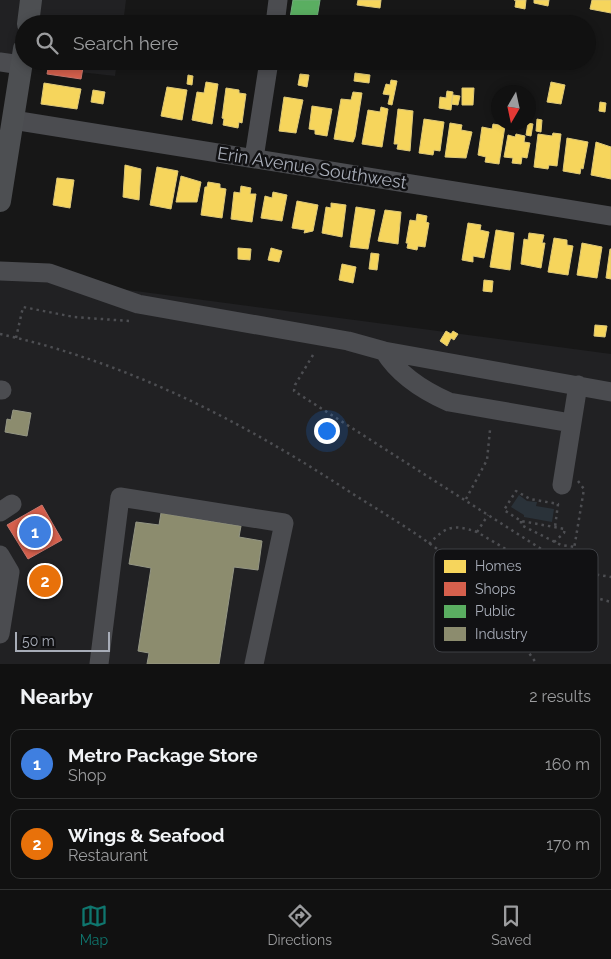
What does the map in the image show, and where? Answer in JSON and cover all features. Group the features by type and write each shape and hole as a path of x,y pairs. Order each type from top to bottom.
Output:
{"main road":[{"path":"29,15 31,0"},
{"path":"0,201 13,120 15,59"}],"street":[{"path":"276,15 278,0"},
{"path":"254,158 268,70"},
{"name":"Erin Avenue Southwest","path":"13,120 611,216"},
{"path":"0,271 49,273 138,304 348,341 384,351 611,392"},
{"path":"384,351 396,369 436,396 449,402 571,423"},
{"path":"569,481 571,423 578,385"},
{"path":"99,664 120,497 284,523 254,664"},
{"path":"0,555 5,572 0,634"}],"path":[{"path":"16,338 23,307 74,317 129,321"},
{"path":"0,334 138,376 188,398 290,453 435,549"},
{"path":"313,355 295,385 294,391 466,499 541,549"},
{"path":"466,499 487,460 490,430"},
{"path":"521,521 521,525 554,542 575,547 584,489 569,481"},
{"path":"554,542 564,533 565,529 521,521 504,510 516,491 530,499 558,504 555,527"},
{"path":"477,532 488,515"},
{"path":"429,544 442,531 458,527 477,532 506,549"},
{"path":"598,575 611,577"},
{"path":"598,598 611,602"},
{"path":"528,652 537,664"}],"shaded area":[{"path":"0,0 126,0 124,15 15,15 15,65 0,63"},
{"path":"62,70 116,70 115,76"},
{"path":"0,273 611,354 611,664 0,664"},
{"path":"519,495 527,501 537,502 536,506 554,509 552,522 524,517 524,515 511,507"}],"building: Homes":[{"path":"358,0 381,0 380,8 357,5"},
{"path":"516,0 526,0 525,9 515,7"},
{"path":"534,0 549,0 548,6 534,3"},
{"path":"592,0 611,0 611,13 590,9"},
{"path":"355,73 370,75 369,83 354,81"},
{"path":"300,74 309,75 307,87 298,85"},
{"path":"188,75 193,76 192,85 187,84"},
{"path":"391,80 397,81 392,105 388,104 390,95 383,94 386,84 390,85"},
{"path":"206,82 218,84 212,124 192,120 197,92 204,93"},
{"path":"551,82 565,85 561,104 547,102"},
{"path":"44,83 81,89 77,109 41,104"},
{"path":"167,87 187,90 182,120 161,116"},
{"path":"226,88 239,90 239,93 246,94 242,123 239,122 238,128 223,125 224,119 222,118"},
{"path":"462,88 474,88 473,105 462,105"},
{"path":"93,90 105,92 103,104 91,102"},
{"path":"447,91 453,92 451,110 439,108 440,97 446,98"},
{"path":"353,92 362,93 353,142 334,139 341,99 351,100"},
{"path":"453,95 460,96 458,105 451,104"},
{"path":"284,97 303,100 296,133 279,131"},
{"path":"600,102 606,103 605,112 599,111"},
{"path":"312,106 332,109 327,136 315,134 315,130 309,129"},
{"path":"381,107 388,109 382,147 362,144 368,110 380,112"},
{"path":"398,109 413,111 410,151 397,149 398,144 394,144"},
{"path":"424,119 444,122 440,151 434,150 433,155 419,153"},
{"path":"537,119 542,120 541,132 536,131"},
{"path":"450,123 462,125 461,130 472,132 466,158 445,157"},
{"path":"482,127 491,130 504,130 499,164 485,162 486,157 478,155"},
{"path":"527,130 532,130 531,136 526,135"},
{"path":"553,133 561,134 557,166 549,165 548,169 534,167 538,134 552,136"},
{"path":"516,134 525,136 524,142 530,143 527,158 522,157 521,164 512,163 513,158 504,157 508,135 515,137"},
{"path":"567,138 588,142 583,169 581,168 580,174 563,171"},
{"path":"596,142 611,147 611,179 591,175"},
{"path":"125,165 141,169 139,200 123,197"},
{"path":"157,167 178,171 171,209 150,205"},
{"path":"181,176 201,182 197,202 176,202"},
{"path":"57,178 74,180 70,208 53,205"},
{"path":"208,182 220,184 220,188 226,189 222,218 201,215 205,187 207,187"},
{"path":"241,186 251,188 250,194 256,194 252,222 231,219 234,192 240,193"},
{"path":"273,192 287,195 282,221 261,218 265,196 272,198"},
{"path":"297,201 318,205 313,231 304,233 305,230 292,228"},
{"path":"331,203 346,205 342,237 322,233 326,207 331,208"},
{"path":"356,207 375,210 368,249 350,247"},
{"path":"385,210 401,212 398,244 378,241"},
{"path":"417,214 427,216 426,222 429,223 425,247 418,246 417,250 407,248 408,243 406,243 410,220 416,221"},
{"path":"468,223 481,225 480,230 489,232 484,258 473,256 473,262 462,260"},
{"path":"496,230 514,233 510,270 490,267"},
{"path":"529,233 544,235 542,243 545,243 541,268 521,264 524,239 528,240"},
{"path":"554,238 567,240 567,245 573,246 568,275 548,272"},
{"path":"582,243 602,247 597,278 577,275"},
{"path":"238,248 251,249 250,260 238,259"},
{"path":"271,248 282,251 279,262 268,260"},
{"path":"611,249 611,279 606,278"},
{"path":"371,253 379,254 377,270 369,269"},
{"path":"342,264 356,267 353,283 339,280"},
{"path":"484,280 493,281 492,292 483,291"},
{"path":"595,325 607,326 605,337 594,336"},
{"path":"446,331 451,334 453,331 458,334 454,340 451,338 447,346 440,341"}],"building: Shops":[{"path":"48,70 83,70 81,79 47,74"},
{"path":"42,505 62,540 28,559 7,525"}],"building: Public":[{"path":"293,0 320,0 318,15 290,15"}],"building: Industry":[{"path":"13,410 31,413 27,436 5,432 7,419 11,420"},
{"path":"161,513 241,526 239,537 262,541 258,570 234,567 219,664 147,664 149,653 138,651 151,568 129,564 136,522 159,525"}],"place":[{"name":"Metro Package Store","path":"35,532"},
{"name":"Wings & Seafood","path":"45,581"}]}
